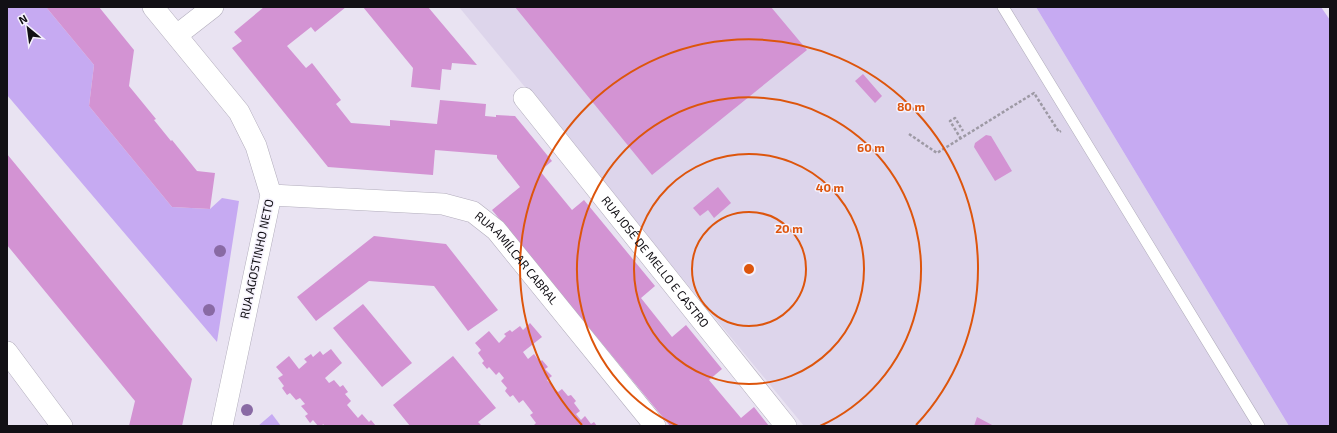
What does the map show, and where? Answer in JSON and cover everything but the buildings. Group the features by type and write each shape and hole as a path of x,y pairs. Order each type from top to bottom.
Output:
{"street":[{"name":"RUA AGOSTINHO NETO","path":"153,7 239,112 256,146 271,195 222,426"},
{"path":"177,35 213,7"},
{"name":"RUA JOSÉ DE MELLO E CASTRO","path":"524,98 786,426"},
{"name":"RUA AMÍLCAR CABRAL","path":"271,195 443,204 473,212 496,230 655,426"},
{"path":"7,352 62,426"}],"lane":[{"path":"1003,7 1260,426"}],"path":[{"path":"909,134 937,153 1034,93 1059,132"},
{"path":"960,139 950,121 954,118 963,130"}],"shaded area":[{"path":"7,7 46,7 94,65 89,106 172,207 210,209 222,198 239,201 217,342 7,95"},
{"path":"459,7 1036,7 1289,426 804,426"},
{"path":"1036,7 1321,7 1330,20 1330,426 1289,426"},
{"path":"272,414 281,426 258,426"}]}
